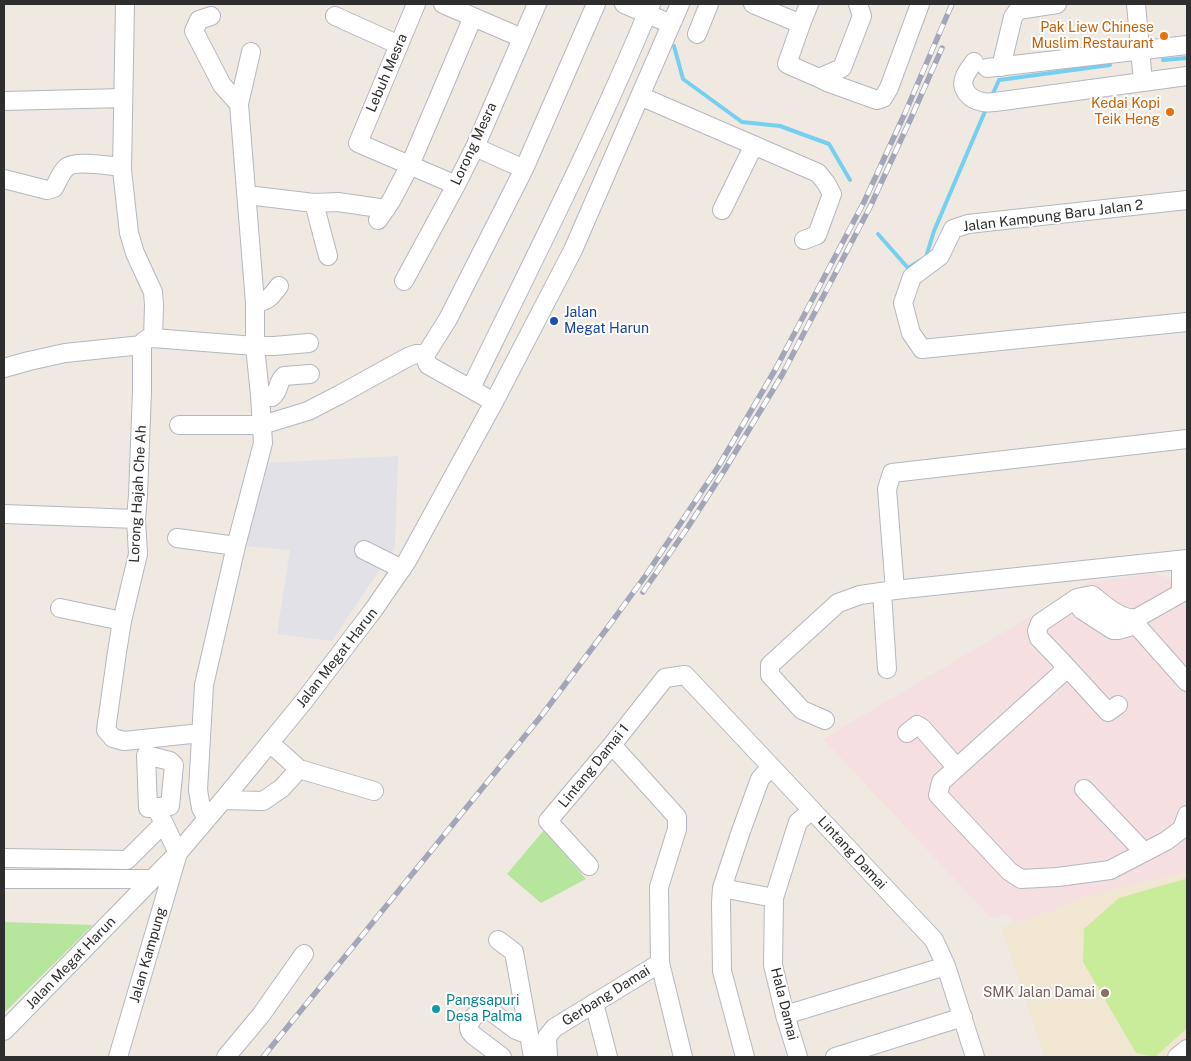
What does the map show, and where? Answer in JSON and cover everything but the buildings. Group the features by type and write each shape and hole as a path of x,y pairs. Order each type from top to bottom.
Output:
{"street":[{"name":"Lorong Hajah Che Ah","path":"125,4 122,167 129,233 135,253 153,292 142,391 136,519 138,554 116,652 106,730 113,738 124,741 201,733"},
{"name":"Lebuh Mesra","path":"410,165 358,143 416,4"},
{"path":"443,4 522,38"},
{"name":"Lorong Mesra","path":"404,281 475,147 537,4"},
{"path":"494,402 428,365 426,354 448,319 524,169 596,4"},
{"path":"624,4 649,9 671,24"},
{"name":"Jalan Megat Harun","path":"4,1032 178,854 304,701 374,610 402,569 494,402 573,250 680,4"},
{"path":"696,34 709,4"},
{"path":"753,4 801,24"},
{"path":"810,4 787,64 827,82 877,100 884,98 890,88 920,4"},
{"path":"819,78 842,68 862,16 858,4"},
{"path":"987,66 1018,10 1057,4"},
{"path":"1136,4 1143,82"},
{"path":"471,388 560,207 605,111 649,9"},
{"path":"211,16 199,20 194,31 222,86 239,104"},
{"path":"335,16 399,45"},
{"path":"247,195 314,203 338,202 382,214 410,165 473,17"},
{"path":"1187,45 987,66 965,75 963,83 964,90 975,100 995,102 1187,76"},
{"path":"207,819 201,808 198,790 204,686 236,546 263,443 255,346 255,303 239,104 251,52"},
{"path":"640,96 818,173 832,194 816,235 804,240"},
{"path":"4,101 123,98"},
{"path":"722,210 754,146"},
{"path":"475,147 524,169"},
{"path":"4,179 47,190 54,188 68,166 76,163 122,167"},
{"path":"410,165 456,185"},
{"name":"Jalan Kampung Baru Jalan 2","path":"1187,200 968,224 953,229 940,256 912,277 903,304 910,333 922,349 1187,322"},
{"path":"314,203 328,256"},
{"path":"255,303 266,302 279,286"},
{"path":"4,368 65,354 148,342 255,346 309,344"},
{"path":"179,425 262,425 308,411 408,357 416,354 426,354"},
{"path":"260,395 272,397 277,392 280,380 284,376 310,374"},
{"path":"887,669 889,591 887,489 892,473 1187,440"},
{"path":"4,514 136,519"},
{"path":"177,538 236,546"},
{"path":"364,550 402,569"},
{"path":"825,720 802,710 770,674 770,665 838,603 860,595 1184,559 1181,593 1133,622"},
{"path":"1118,705 1108,712 1039,638 1036,631 1040,623 1078,598 1092,595 1133,622 1187,682"},
{"path":"60,608 122,621"},
{"path":"1064,664 1062,673 940,782 938,795 1009,872 1021,879 1058,877 1110,870 1166,840 1182,829 1187,815"},
{"name":"Lintang Damai 1","path":"589,866 548,821 665,678 685,675"},
{"name":"Lintang Damai","path":"685,675 934,940 946,966 975,1057"},
{"path":"907,733 916,725 922,728 957,768"},
{"path":"270,743 299,769 374,791"},
{"path":"612,745 678,817 677,829 659,887 660,963 683,1057"},
{"path":"745,1057 722,971 722,888 760,779 771,767"},
{"path":"223,800 263,801 282,788 299,769"},
{"path":"1084,789 1144,852"},
{"name":"Hala Damai","path":"798,1057 785,1015 773,965 774,898 798,822 812,810"},
{"path":"4,858 127,860 160,815 178,854"},
{"name":"Jalan Kampung","path":"118,1057 178,854"},
{"path":"4,879 153,879"},
{"path":"722,888 774,898"},
{"path":"498,940 514,952 533,1057"},
{"path":"226,1057 267,1008 304,954"},
{"name":"Gerbang Damai","path":"548,1057 547,1037 554,1028 660,963"},
{"path":"785,1015 946,966"},
{"path":"594,1002 608,1057"},
{"path":"502,1057 473,1035 468,1027 481,1010 484,1008 489,1010 516,1030 528,1033"},
{"path":"834,1057 962,1017"},
{"path":"1177,1057 1187,1049"}],"shaded area":[{"path":"398,456 395,547 332,641 277,634 290,550 241,546 262,463"},
{"path":"1153,573 1187,584 1187,872 1086,897 1015,924 1006,914 991,918 823,739 1087,583"},
{"name":"SMK Jalan Damai","path":"1187,872 1187,1057 1045,1057 1002,928 1086,897"}],"green space":[{"path":"544,830 586,879 541,903 507,874"},
{"path":"1185,879 1187,881 1187,1028 1155,1057 1136,1053 1083,962 1084,929 1119,898"},
{"path":"4,922 93,925 4,1013"}],"waterway":[{"path":"674,46 683,79 742,122 780,126 829,144 850,180"},
{"path":"1163,60 1187,58"},
{"path":"991,98 999,80 1110,65"},
{"path":"878,234 908,268 926,257 934,231 986,109"}],"railway":[{"path":"263,1057 542,715 646,575 718,467 775,370 864,202 952,4"},
{"path":"643,592 724,471 782,375 870,207 942,48"}],"place":[{"name":"Pak Liew Chinese Muslim Restaurant","path":"1164,36"},
{"name":"Kedai Kopi Teik Heng","path":"1170,112"},
{"name":"Jalan Megat Harun","path":"554,321"},
{"name":"SMK Jalan Damai","path":"1105,993"},
{"name":"Pangsapuri Desa Palma","path":"436,1009"}]}
